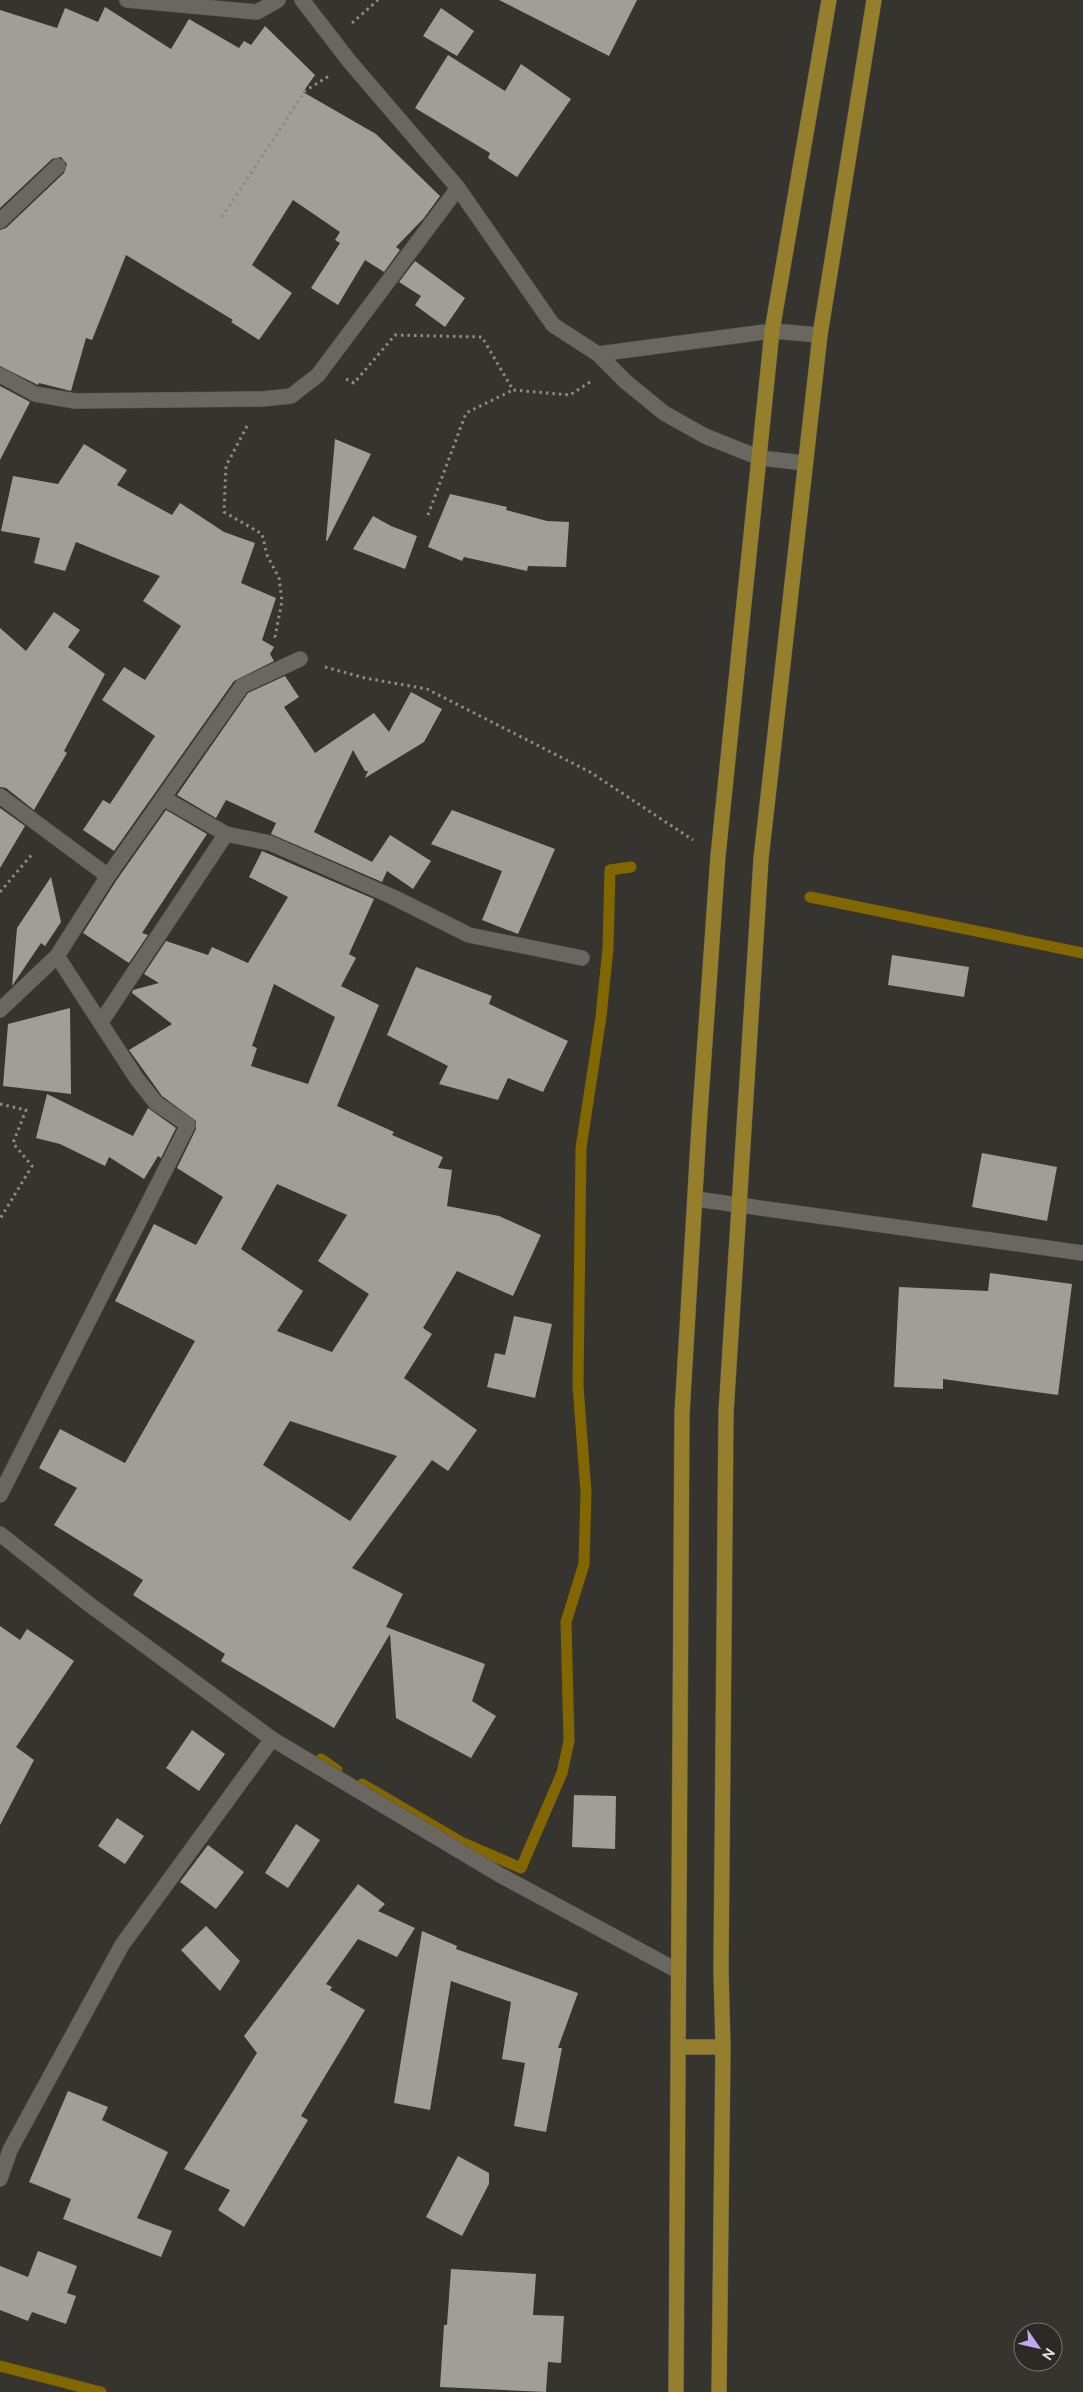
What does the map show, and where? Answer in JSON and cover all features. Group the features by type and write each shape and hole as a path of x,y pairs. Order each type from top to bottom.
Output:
{"main road":[{"path":"676,2392 682,1414 718,856 772,330 829,0"},
{"path":"719,2392 723,2047 721,1970 726,1413 761,859 820,335 874,0"},
{"path":"678,2047 723,2047"}],"street":[{"path":"127,0 257,12 278,0"},
{"path":"302,0 350,62 458,188 553,325 598,354 664,413 705,436 760,458 805,463"},
{"path":"0,221 58,166"},
{"path":"0,375 34,394 75,400 262,399 291,396 318,375 458,188"},
{"path":"598,354 772,330 820,335"},
{"path":"0,1010 57,956 108,876 242,686 300,659"},
{"path":"0,796 108,876"},
{"path":"163,798 226,834 270,843 393,897 469,935 582,958"},
{"path":"101,1022 226,834"},
{"path":"0,1495 188,1125 156,1104 137,1079 57,956"},
{"path":"696,1199 1083,1253"},
{"path":"0,1534 90,1605 272,1739 500,1875 678,1971"},
{"path":"0,2179 10,2150 122,1944 272,1739"}],"path":[{"path":"333,40 378,0"},
{"path":"222,217 305,91 350,62"},
{"path":"354,383 395,336 482,337 513,390"},
{"path":"428,515 466,413 513,390 570,395 611,367"},
{"path":"262,399 226,466 224,512 262,534 267,556 279,578 282,601 275,637 300,659 365,678 427,689 590,772 718,856"},
{"path":"0,892 50,834"},
{"path":"0,1104 26,1110 14,1142 32,1166 0,1219"}],"building":[{"path":"499,0 637,0 609,56"},
{"path":"105,7 171,49 189,19 239,48 244,41 251,45 265,26 315,75 303,92 376,134 440,196 424,218 396,247 400,250 384,272 365,260 338,305 311,288 340,243 335,240 340,232 293,200 252,265 292,293 259,340 231,322 233,320 126,255 92,340 86,338 71,391 39,383 38,385 0,366 0,230 6,228 64,173 67,164 61,157 52,159 0,208 0,10 57,28 65,8 98,22"},
{"path":"441,8 474,31 457,56 423,36"},
{"path":"448,55 505,91 521,64 571,99 517,177 488,158 490,153 415,108"},
{"path":"415,261 465,298 445,327 415,305 421,296 399,282"},
{"path":"0,386 30,402 0,460"},
{"path":"335,439 371,454 326,541"},
{"path":"84,444 127,470 117,485 172,515 180,503 224,532 255,543 241,583 276,598 262,640 274,647 270,654 274,661 234,681 114,851 83,830 103,800 110,804 155,736 102,700 124,667 145,680 181,626 143,601 160,576 76,542 65,571 34,563 40,538 1,531 13,476 58,484"},
{"path":"450,494 507,507 506,510 547,521 569,522 566,567 528,566 527,571 464,557 462,561 428,547"},
{"path":"373,516 391,526 417,536 405,569 353,549"},
{"path":"54,612 80,630 68,647 105,674 64,751 67,753 34,810 6,788 0,787 0,628 26,651"},
{"path":"285,676 299,697 284,707 315,753 374,713 389,732 411,692 442,709 424,742 365,778 368,771 365,771 353,750 314,832 372,862 390,835 431,861 413,889 387,871 382,882 271,834 276,823 226,800 216,818 177,795 248,693"},
{"path":"0,808 25,826 0,868"},
{"path":"166,810 207,834 142,933 148,935 129,963 83,933 116,881"},
{"path":"452,810 555,849 518,934 482,920 502,871 431,844"},
{"path":"262,851 374,899 349,954 356,958 341,986 379,1005 337,1106 394,1132 392,1135 443,1157 438,1168 452,1170 447,1206 499,1216 541,1235 513,1296 457,1271 423,1328 432,1334 404,1378 477,1430 448,1471 432,1460 352,1568 403,1594 386,1627 485,1664 472,1701 496,1716 471,1758 396,1718 390,1634 334,1728 221,1661 225,1654 133,1595 143,1580 54,1525 77,1488 39,1468 60,1429 125,1463 195,1341 115,1301 154,1224 196,1245 223,1197 177,1168 196,1129 196,1121 162,1096 129,1050 172,1024 132,993 133,990 159,983 144,974 166,941 208,955 212,947 248,963 288,897 249,877","holes":["274,984 335,1017 308,1084 251,1066 257,1048 252,1046","277,1184 347,1215 318,1261 369,1294 332,1352 277,1331 303,1291 241,1249","290,1421 397,1456 350,1521 263,1465"]},
{"path":"51,877 61,922 45,946 41,943 12,986 17,928"},
{"path":"892,955 969,967 964,997 888,985"},
{"path":"416,967 492,996 489,1004 568,1041 543,1092 508,1078 498,1100 439,1084 448,1066 387,1035"},
{"path":"70,1008 71,1094 3,1086 8,1024"},
{"path":"47,1094 133,1136 148,1108 176,1128 161,1158 158,1156 144,1179 109,1157 105,1166 60,1144 36,1138"},
{"path":"982,1153 1057,1167 1047,1221 972,1207"},
{"path":"990,1273 1072,1284 1058,1395 943,1379 943,1389 894,1387 899,1287 988,1291"},
{"path":"514,1316 552,1324 535,1398 487,1387 495,1353 505,1355"},
{"path":"0,1626 20,1640 27,1629 74,1661 16,1747 34,1760 0,1825"},
{"path":"192,1730 225,1754 199,1791 166,1768"},
{"path":"574,1795 616,1796 615,1849 572,1847"},
{"path":"117,1818 144,1836 125,1864 98,1846"},
{"path":"296,1824 320,1840 288,1888 265,1873"},
{"path":"208,1845 244,1872 216,1909 180,1882"},
{"path":"358,1884 385,1904 378,1911 415,1928 397,1957 358,1939 326,1984 332,1987 330,1990 365,2010 301,2116 308,2120 244,2227 218,2210 230,2190 184,2169 257,2053 244,2036"},
{"path":"206,1926 240,1961 220,1991 181,1950"},
{"path":"422,1931 457,1946 456,1949 578,1993 558,2048 562,2048 546,2132 514,2126 525,2063 502,2059 511,2002 451,1981 430,2110 394,2103"},
{"path":"68,2091 108,2107 102,2120 168,2152 137,2218 172,2231 161,2257 63,2219 71,2199 29,2182"},
{"path":"458,2156 489,2173 489,2184 462,2236 426,2217"},
{"path":"38,2251 77,2266 67,2293 76,2296 66,2324 32,2312 28,2321 0,2310 0,2266 28,2277"},
{"path":"451,2269 536,2274 533,2315 564,2316 561,2363 548,2362 546,2392 440,2387 444,2325 447,2325"}],"waterway":[{"path":"362,1784 461,1842 521,1868 562,1773 569,1741 566,1622 584,1564 586,1492 578,1386 581,1148 601,1017 608,948 610,870 631,867"},
{"path":"810,897 1083,953"},
{"path":"321,1759 337,1770"},
{"path":"0,2366 101,2392"}]}
